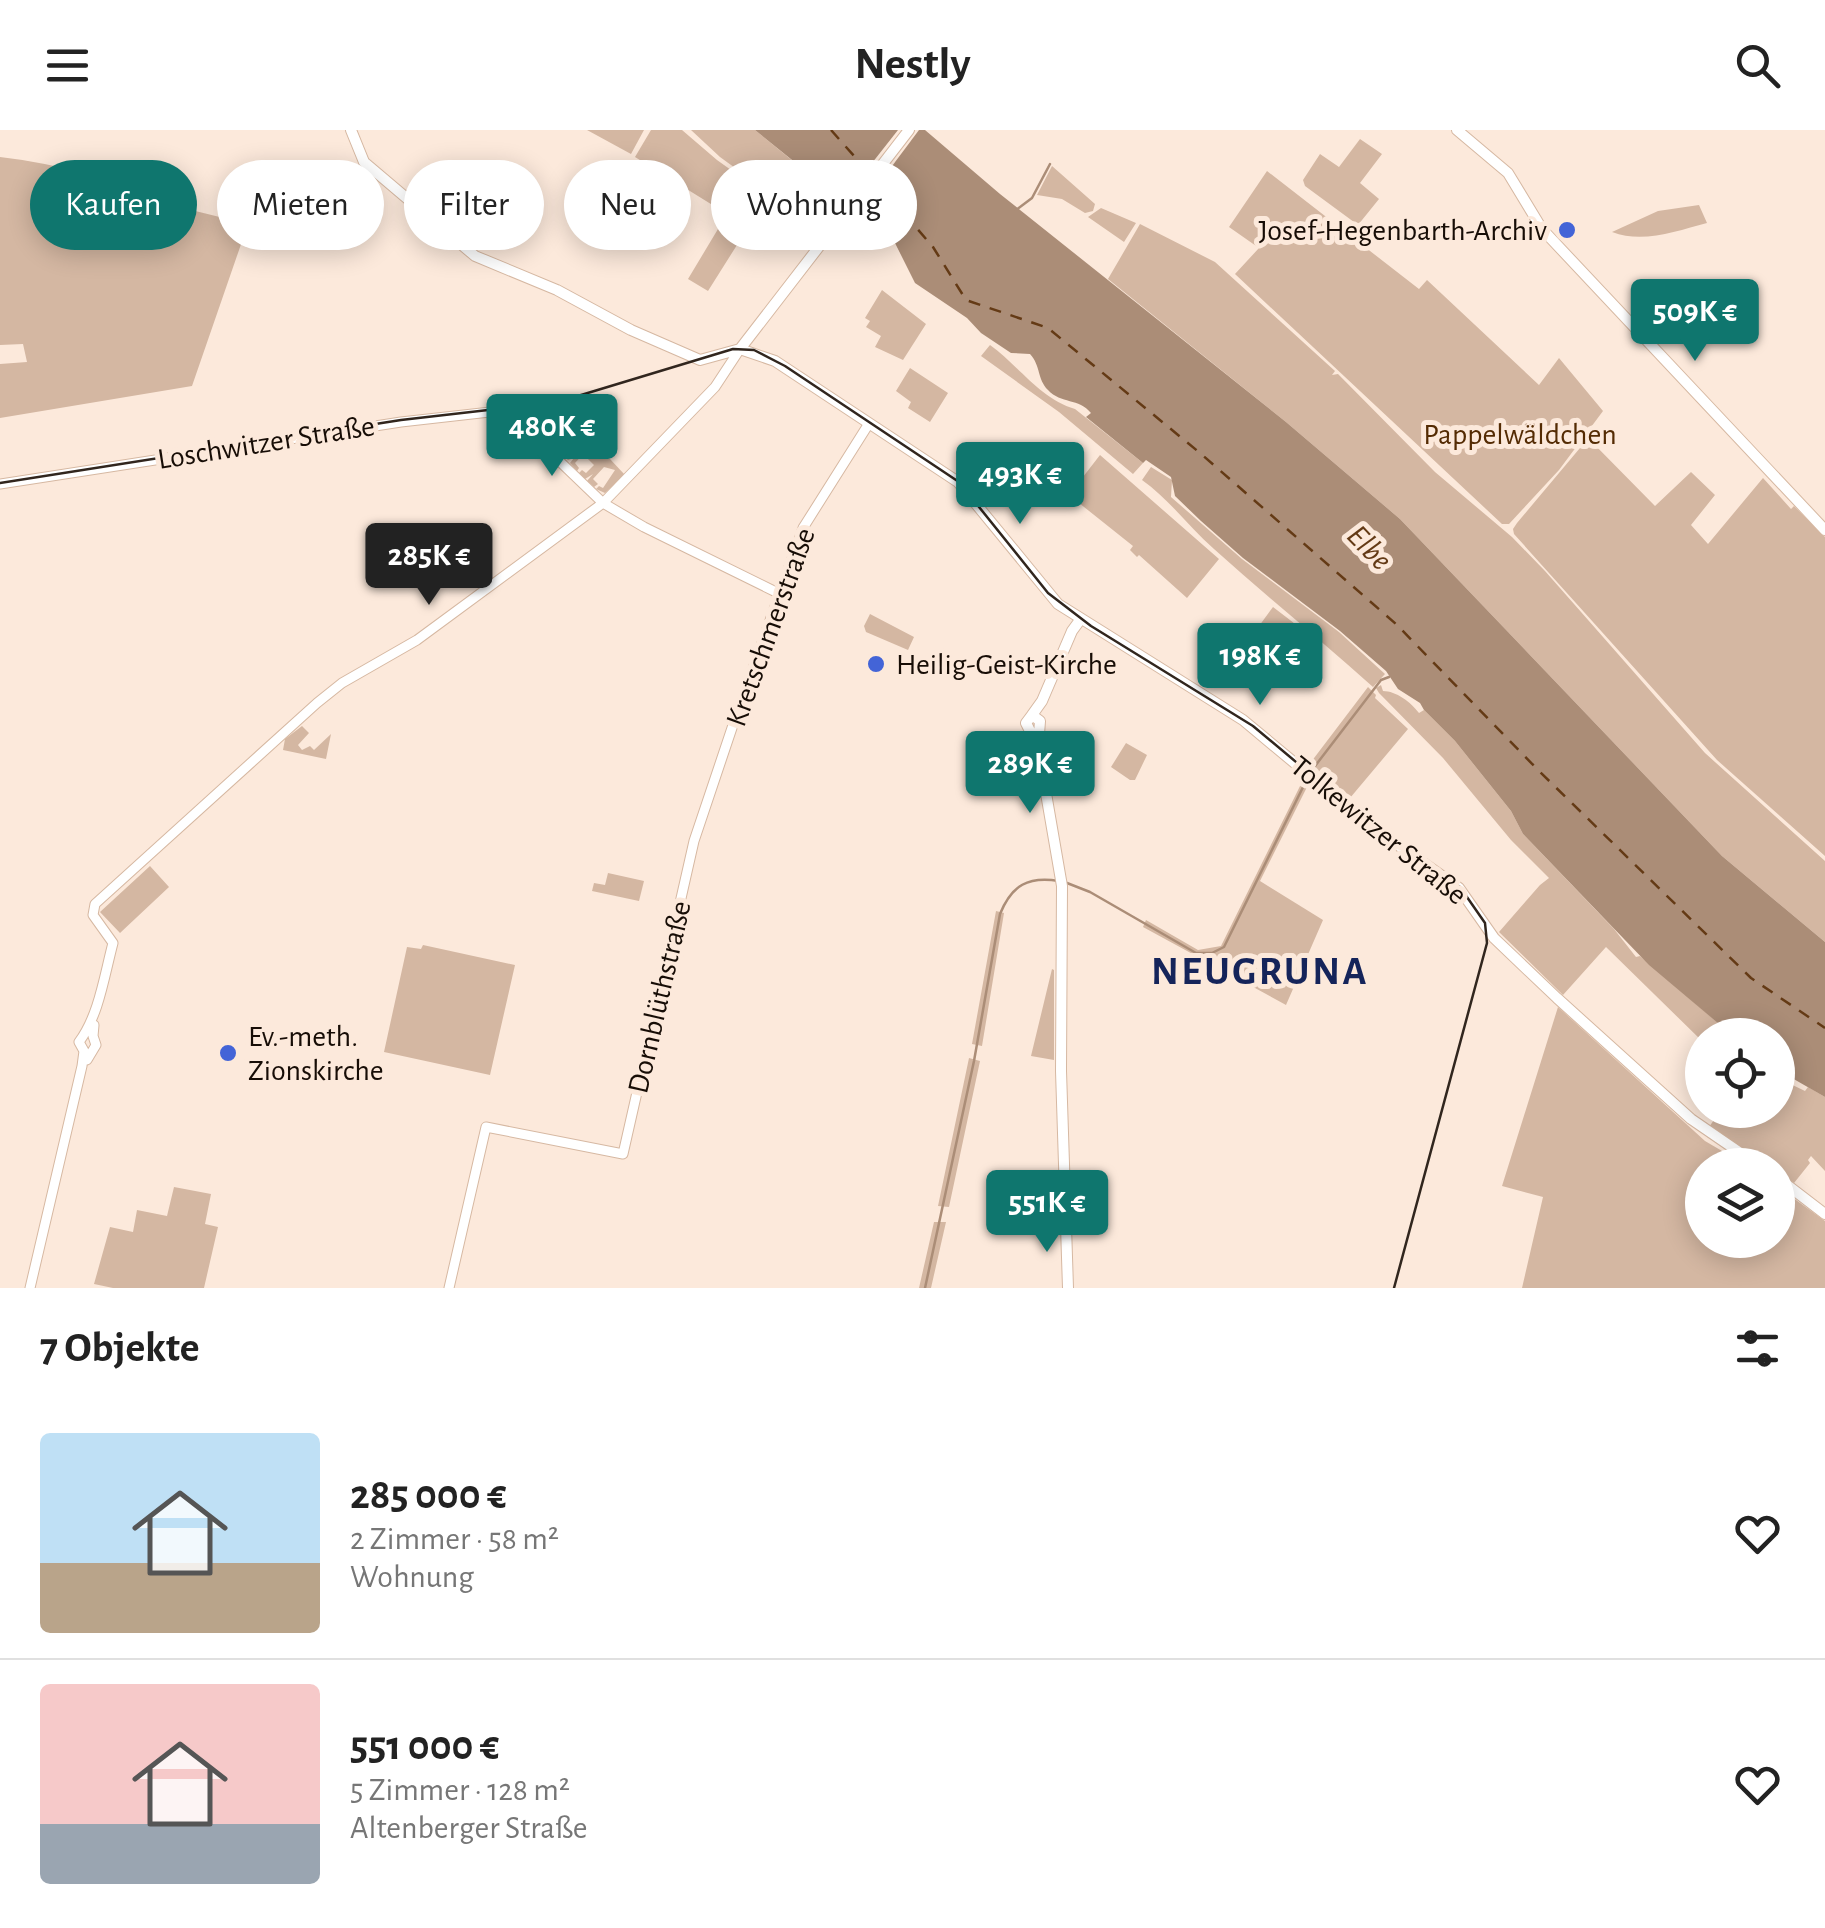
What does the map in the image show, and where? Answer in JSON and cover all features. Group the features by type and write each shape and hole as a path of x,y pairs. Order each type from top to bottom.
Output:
{"main road":[{"path":"351,130 364,162 475,256 557,290 630,330 702,360 740,350 909,130"},
{"path":"1457,130 1508,173 1542,229 1825,530"},
{"path":"758,328 767,358"},
{"name":"Tolkewitzer Straße","path":"740,350 767,358 963,487 1046,594 1080,620 1243,720 1368,824 1460,888 1494,938 1691,1119 1733,1148"},
{"path":"1068,1288 1061,1071 1062,882 1035,722 1080,620"},
{"path":"1795,1191 1825,1214"}],"street":[{"path":"30,1288 86,1051 79,1042 90,1036 113,942 92,912 95,904 342,683 417,640 603,502 715,387 740,350"},
{"name":"Loschwitzer Straße","path":"0,484 401,422 534,406 528,429"},
{"path":"505,409 603,502 778,593"},
{"name":"Kretschmerstraße","path":"694,841 803,528 868,425"},
{"name":"Dornblüthstraße","path":"450,1288 486,1128 623,1154 694,841"}],"green space":[{"path":"587,130 644,130 631,154"},
{"path":"651,130 682,130 717,160 711,160 711,204 691,192 691,160 635,157"},
{"path":"691,130 755,130 792,160 724,160"},
{"path":"1360,139 1382,154 1360,183 1379,199 1358,225 1305,186 1303,180 1320,154 1339,167"},
{"path":"0,157 30,162 30,250 197,250 197,211 217,216 217,250 239,250 192,386 0,418 0,364 27,362 23,344 0,345"},
{"path":"1052,166 1095,204 1093,211 1085,213 1062,199 1037,195"},
{"name":"Pappelwäldchen","path":"1267,171 1419,289 1427,280 1539,385 1559,358 1603,411 1559,470 1509,524 1502,524 1235,274 1259,248 1229,227"},
{"path":"1699,205 1707,223 1648,237 1612,232 1658,211"},
{"path":"1101,208 1136,223 1124,242 1088,217"},
{"path":"1140,224 1215,262 1335,371 1332,375 1338,374 1435,472 1512,537 1545,571 1705,753 1825,861 1825,942 1722,856 1400,519 1108,279"},
{"path":"711,241 711,250 734,250 708,291 688,279"},
{"path":"882,290 926,324 903,360 875,347 881,336 866,327 870,321 865,318"},
{"path":"990,345 1040,390 1075,409 1143,463 1133,474 1059,412 981,356"},
{"path":"910,368 948,393 930,422 908,408 911,402 896,391"},
{"path":"574,407 576,415 581,414 600,433 594,442 625,475 605,493 596,489 603,488 615,470 604,467 593,479 598,484 594,487 587,481 593,474 585,479 579,473 586,473 594,465 587,458 590,453 586,451 575,463 577,471 570,463 574,458 568,460 561,454 569,456 578,439 569,433 557,446 562,451 555,448 562,435 561,411"},
{"path":"1590,440 1655,506 1691,472 1715,495 1691,525 1708,544 1763,478 1791,509 1794,506 1825,537 1825,856 1717,760 1514,534 1517,523"},
{"path":"1100,455 1219,559 1187,598 1137,557 1130,550 1133,546 1069,495"},
{"path":"1151,467 1172,480 1171,497 1242,559 1339,632 1385,674 1373,687 1214,549 1142,480"},
{"path":"1273,607 1303,630 1304,636 1273,674 1243,648"},
{"path":"870,614 914,637 908,650 866,632 864,626"},
{"path":"1381,685 1383,691 1403,698 1419,713 1424,710 1455,741 1511,811 1523,834 1636,957 1640,956 1712,1018 1685,1018 1685,1024 1606,947 1563,995 1499,932 1549,878 1376,688"},
{"path":"1368,687 1408,729 1350,798 1308,766"},
{"path":"302,726 309,733 298,745 302,750 310,746 314,750 331,734 326,759 283,750 285,739"},
{"path":"1126,743 1147,755 1135,780 1111,767"},
{"path":"1304,778 1309,783 1260,881 1323,920 1286,1005 1143,927 1146,920 1198,950 1221,946"},
{"path":"150,866 169,887 120,933 100,912"},
{"path":"608,873 644,881 639,901 592,891 594,883 605,885"},
{"path":"996,911 1004,913 982,1046 972,1044"},
{"path":"423,945 515,965 490,1075 384,1052 407,947 421,949"},
{"path":"1054,970 1054,1060 1031,1056"},
{"path":"1558,1007 1685,1123 1685,1128 1691,1128 1717,1148 1685,1148 1685,1258 1795,1258 1795,1199 1825,1221 1825,1288 1522,1288 1543,1197 1502,1186"},
{"path":"969,1058 980,1061 949,1207 938,1206"},
{"path":"1795,1086 1805,1091 1808,1087 1825,1097 1825,1171 1811,1156 1795,1182 1795,1148 1742,1148 1711,1128 1795,1128"},
{"path":"174,1187 211,1194 205,1224 218,1227 204,1288 113,1288 94,1284 110,1227 133,1232 137,1210 167,1216"},
{"path":"934,1222 946,1222 931,1288 919,1288"}],"water":[{"name":"Elbe","path":"755,130 925,130 1400,519 1722,856 1825,942 1825,1097 1795,1080 1795,1018 1712,1018 1649,965 1523,834 1511,811 1455,741 1420,703 1398,689 1386,671 1201,521 1175,496 1171,477 1146,460 1143,463 1086,417 1091,413 1086,408 1048,390 1030,354 1011,353 915,283 898,250 917,250 917,160 792,160"}],"pier":[{"path":"898,130 919,130 897,160 874,160"}],"waterway":[{"path":"1016,210 1032,198 1050,164"},
{"path":"1312,770 1381,680 1389,677"},
{"path":"1067,883 1090,892 1196,953 1212,953 1224,947 1308,777"},
{"path":"925,1288 974,1061 1000,914 1022,885 1038,880 1059,881"}],"ferry route":[{"path":"831,130 858,160"},
{"path":"917,229 966,300 1048,328 1200,453 1396,624 1539,771 1751,978 1825,1028"}],"tram line":[{"path":"0,483 401,420 558,402 733,349 754,350 785,366 959,482 1048,593 1091,626 1253,726 1369,823 1460,887 1485,923 1487,943 1394,1288"}],"place":[{"name":"Josef-Hegenbarth-Archiv","path":"1567,230"},
{"name":"Heilig-Geist-Kirche","path":"876,664"},
{"name":"Ev.-meth. Zionskirche","path":"228,1053"}],"district":[{"name":"NEUGRUNA","path":"1260,970"}]}
